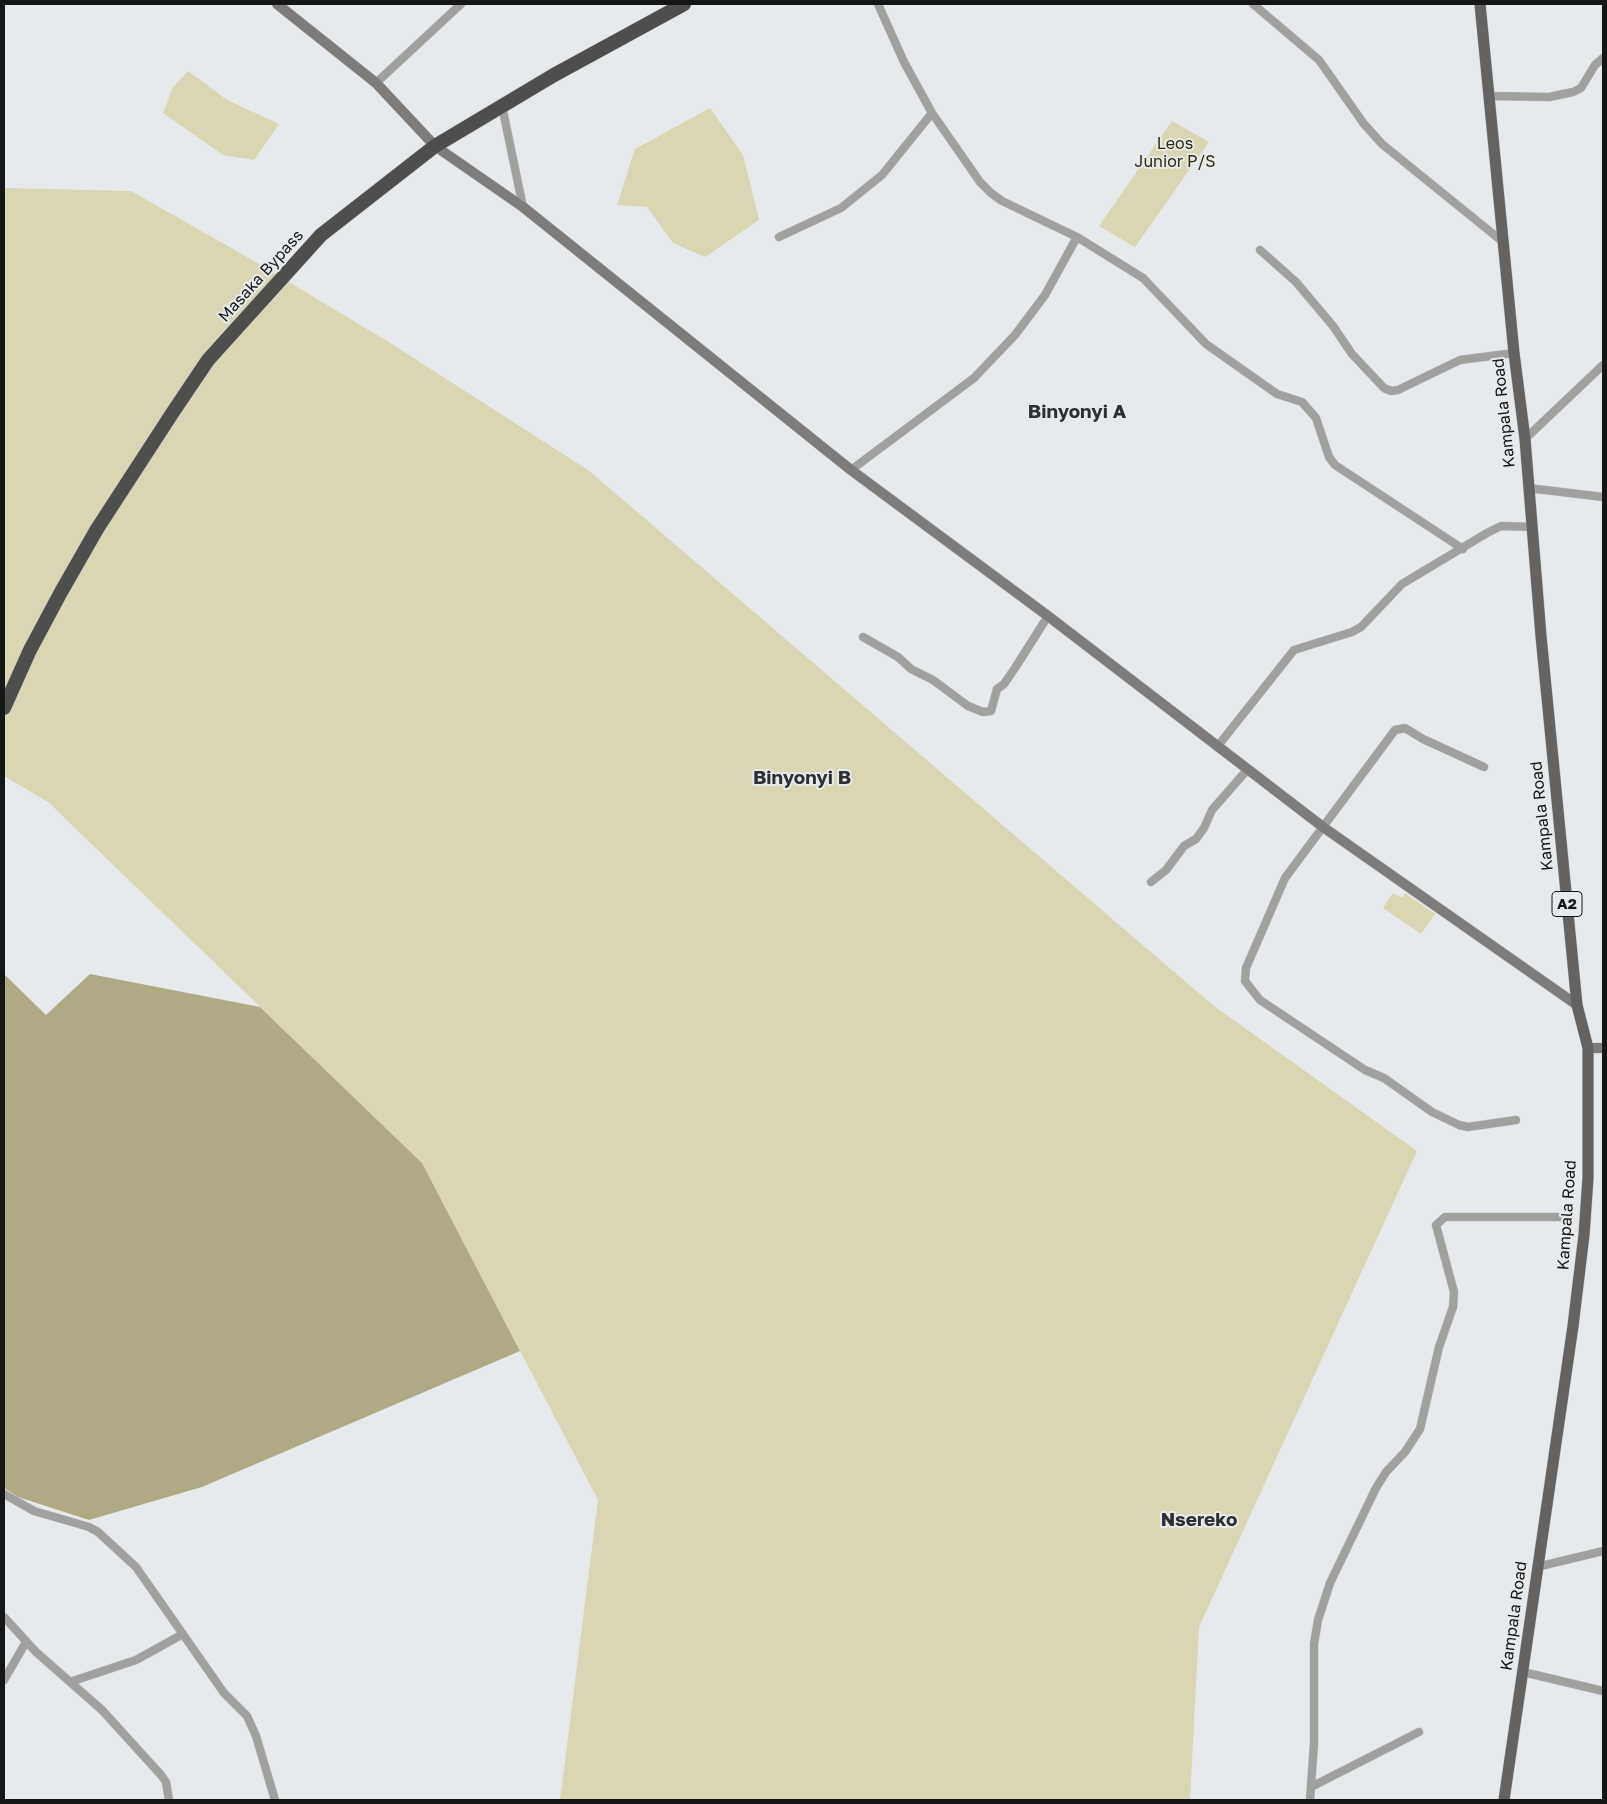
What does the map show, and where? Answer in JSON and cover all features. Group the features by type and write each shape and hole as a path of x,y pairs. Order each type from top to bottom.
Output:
{"highway":[{"name":"Masaka Bypass","path":"4,708 30,650 88,545 208,360 321,235 435,146 502,106 684,4"}],"main road":[{"path":"277,4 376,83 435,146 523,207 851,470 1048,616 1323,827 1577,1005"},
{"name":"Kampala Road","path":"1480,4 1502,242 1525,439 1577,1005 1588,1048 1588,1178 1584,1235 1573,1326 1504,1800"},
{"path":"1588,1048 1603,1048"}],"street":[{"path":"376,83 461,4"},
{"path":"878,4 904,62 932,113 980,182 991,193 1002,201 1077,237 1143,278 1206,344 1278,394 1302,402 1316,418 1329,457 1335,465 1463,549"},
{"path":"1254,4 1318,60 1364,124 1382,144 1502,242"},
{"path":"1490,96 1549,97 1573,92 1581,88 1595,64 1603,58"},
{"path":"502,106 523,207"},
{"path":"779,237 834,212 875,181 894,162 932,113"},
{"path":"851,470 974,378 1015,335 1045,295 1077,237"},
{"path":"1260,250 1296,282 1333,326 1352,354 1384,388 1392,391 1398,390 1460,360 1514,353"},
{"path":"1525,439 1603,365"},
{"path":"1528,488 1603,497"},
{"path":"1217,747 1294,650 1352,632 1361,627 1402,584 1501,526 1532,527"},
{"path":"864,637 898,658 911,669 933,680 962,702 983,712 991,711 997,689 1004,684 1016,668 1048,616"},
{"path":"1484,767 1401,728 1395,730 1285,878 1246,968 1245,980 1260,1000 1330,1048 1365,1070 1384,1078 1432,1112 1459,1125 1468,1127 1516,1120"},
{"path":"1151,882 1166,870 1184,846 1196,839 1212,810 1247,770"},
{"path":"1310,1800 1314,1743 1314,1644 1321,1611 1341,1558 1376,1488 1386,1472 1405,1452 1420,1429 1439,1348 1453,1307 1454,1292 1436,1225 1445,1217 1564,1217"},
{"path":"4,1494 34,1511 89,1527 98,1532 145,1576 224,1693 247,1716 256,1736 275,1800"},
{"path":"1537,1567 1581,1558 1603,1551"},
{"path":"4,1617 26,1642 102,1710 161,1774 166,1782 169,1800"},
{"path":"70,1682 136,1660 183,1634"},
{"path":"4,1680 26,1642"},
{"path":"1523,1672 1603,1691"},
{"path":"1311,1787 1419,1732"}],"green space":[{"path":"188,71 227,100 279,124 254,160 223,155 163,113 173,87"},
{"path":"710,108 743,155 759,220 705,257 673,243 647,207 617,205 635,149"},
{"name":"Leos Junior P/S","path":"1172,121 1209,142 1135,247 1099,226"},
{"path":"4,188 131,191 254,261 387,341 588,470 1214,1006 1417,1151 1199,1627 1190,1800 560,1800 598,1500 422,1163 48,802 4,776"},
{"path":"1393,893 1402,898 1405,893 1435,914 1421,934 1383,908"}],"shaded area":[{"path":"4,974 46,1015 90,974 260,1007 422,1163 520,1351 202,1487 89,1520 18,1497 4,1488"}],"district":[{"name":"Binyonyi A","path":"1077,412"},
{"name":"Binyonyi B","path":"802,778"},
{"name":"Nsereko","path":"1199,1520"}]}
